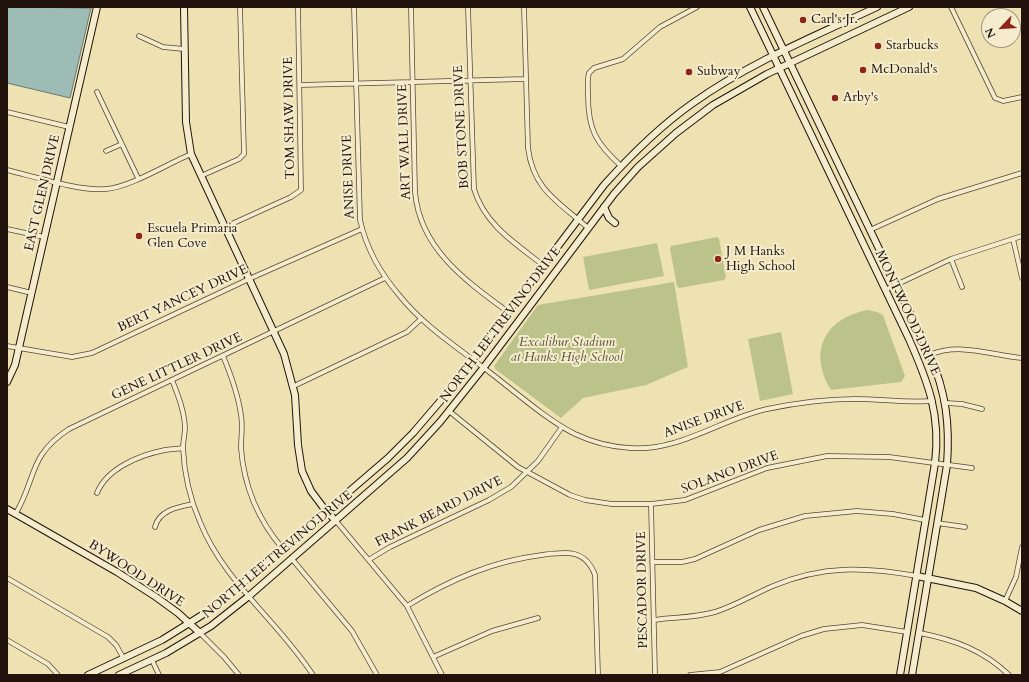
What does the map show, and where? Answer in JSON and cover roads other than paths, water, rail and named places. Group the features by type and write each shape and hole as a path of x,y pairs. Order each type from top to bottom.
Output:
{"main road":[{"name":"EAST GLEN DRIVE","path":"7,382 15,365 97,7"},
{"path":"184,7 186,122 191,154 284,354 294,386 298,418 299,459 302,471 311,491 326,511 336,521"},
{"name":"MONTWOOD DRIVE","path":"750,7 923,370 933,401 937,434 935,463 900,675"},
{"name":"MONTWOOD DRIVE","path":"763,7 930,354 946,404 949,438 946,465 929,579 912,675"},
{"name":"NORTH LEE TREVINO DRIVE","path":"92,674 190,624 215,607 368,476 408,437 438,404 543,265 621,166 674,117 736,76 877,7"},
{"name":"NORTH LEE TREVINO DRIVE","path":"119,675 152,660 200,633 249,596 336,521 418,446 449,411 484,367 604,207 625,181 659,147 713,105 779,68 909,7"},
{"path":"868,11 874,24"},
{"path":"650,138 659,147"},
{"path":"832,177 842,172"},
{"path":"604,207 609,218 615,223"},
{"path":"408,437 418,446"},
{"name":"BYWOOD DRIVE","path":"7,508 127,578 166,604 200,633"},
{"path":"917,576 965,585 1005,601 1022,612"}],"street":[{"path":"201,176 239,159 244,154 240,7"},
{"name":"TOM SHAW DRIVE","path":"225,228 301,192 298,7"},
{"name":"ANISE DRIVE","path":"354,7 359,204 362,229 385,278 398,295 421,319 443,338 484,367 562,427 586,438 609,445 645,448 680,441 736,418 795,404 853,399 933,401"},
{"name":"ART WALL DRIVE","path":"411,7 415,192 418,210 422,222 440,252 460,276 508,312"},
{"name":"BOB STONE DRIVE","path":"468,7 472,180 477,198 488,217 501,232 543,265"},
{"path":"524,7 528,148 534,174 551,197 588,228"},
{"path":"621,166 599,144 593,133 588,112 589,73 594,68 623,59 646,41 660,27 697,7"},
{"path":"952,7 995,98 1003,101 1022,97"},
{"path":"139,36 163,47 184,49"},
{"path":"300,85 525,79"},
{"path":"97,92 138,178"},
{"path":"7,112 70,127"},
{"path":"106,151 122,144"},
{"path":"7,170 96,190 120,186 191,154"},
{"path":"870,230 938,199 1022,173"},
{"path":"7,228 44,237"},
{"name":"BERT YANCEY DRIVE","path":"7,346 72,357 92,353 248,279 362,229"},
{"path":"885,290 951,259 1022,236"},
{"path":"1013,239 1022,278"},
{"path":"951,259 962,287"},
{"name":"GENE LITTLER DRIVE","path":"16,513 25,498 37,460 45,449 62,433 80,423 385,278"},
{"path":"7,287 32,293"},
{"path":"294,386 407,332 421,319"},
{"path":"930,354 944,349 958,349 1022,358"},
{"path":"223,356 238,396 241,415 242,458 250,494 262,520 283,549"},
{"path":"172,380 182,410 185,428 183,448 193,504 214,550 240,587 298,655 313,675"},
{"path":"946,404 962,404 982,409"},
{"name":"SOLANO DRIVE","path":"449,411 502,456 527,472 570,495 585,500 612,504 651,504 685,500 767,468 808,459 842,455 870,456 972,468"},
{"name":"FRANK BEARD DRIVE","path":"370,559 390,546 502,493 538,461 562,427"},
{"path":"97,493 106,477 117,470 156,452 183,448"},
{"path":"155,527 157,519 161,514 193,504"},
{"name":"PESCADOR DRIVE","path":"651,504 655,675"},
{"path":"652,562 682,562 695,559 759,530 806,516 857,511 893,514 925,520"},
{"path":"336,521 370,559 406,606 442,675"},
{"path":"938,523 965,528"},
{"path":"1005,601 1016,577 1022,548"},
{"path":"406,606 451,580 488,566 533,556 575,553 589,563 595,575 598,675"},
{"path":"292,559 348,625 361,644 378,675"},
{"path":"654,620 695,617 717,612 788,580 820,571 867,568 917,576"},
{"path":"7,578 108,637 116,645 124,659"},
{"path":"433,656 487,633 538,618"},
{"path":"690,675 720,672 801,636 824,629 862,625 907,632"},
{"name":"BYWOOD DRIVE","path":"200,633 224,657 239,675"},
{"path":"920,634 944,638 970,647 994,661 1009,675"},
{"path":"7,640 48,664 58,675"},
{"path":"152,660 159,675"}],"water":[{"path":"7,7 91,8 70,98 7,83"}],"place":[{"name":"Carl's Jr.","path":"803,20"},
{"name":"Starbucks","path":"878,46"},
{"name":"McDonald's","path":"863,70"},
{"name":"Subway","path":"689,72"},
{"name":"Arby's","path":"835,98"},
{"name":"Escuela Primaria Glen Cove","path":"139,236"},
{"name":"J M Hanks High School","path":"718,259"}],"park label":[{"name":"Excalibur Stadium at Hanks High School","path":"567,350"}]}
